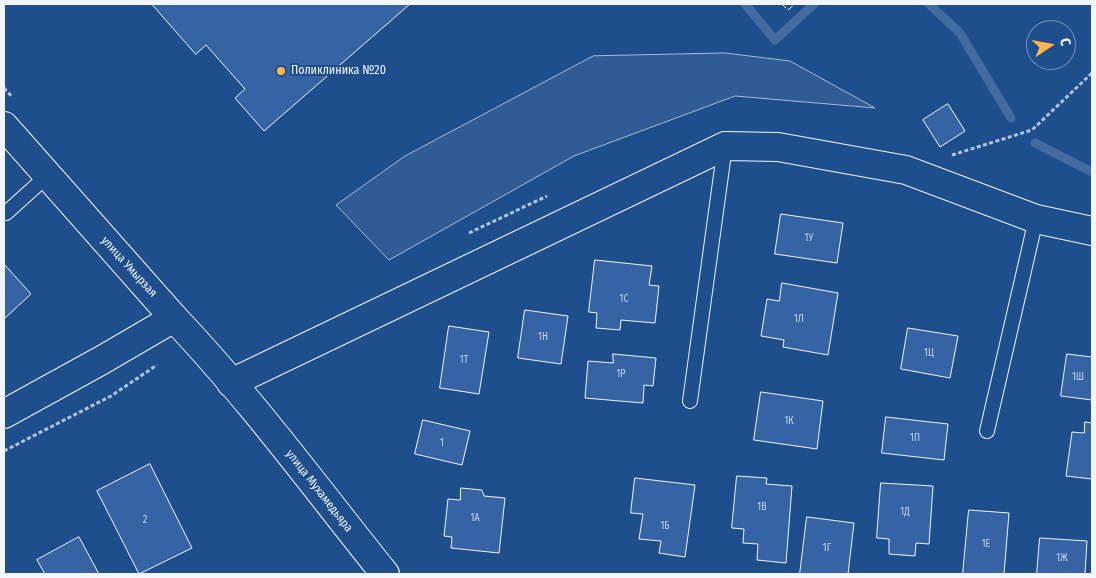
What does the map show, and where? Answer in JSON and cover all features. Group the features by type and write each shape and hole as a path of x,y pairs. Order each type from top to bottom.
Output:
{"street":[{"name":"улица Умырзая","path":"6,135 48,176 254,408"},
{"path":"231,383 725,146 778,147 906,170 1036,220 1092,231"},
{"path":"4,414 174,318"},
{"name":"улица Мухамедьяра","path":"254,408 385,574"}],"lane":[{"path":"690,401 725,146"},
{"path":"6,213 48,176"},
{"path":"987,431 1036,220"}],"path":[{"path":"906,170 1032,130 1092,72"}],"shaded area":[{"path":"725,53 790,61 875,108 735,96 574,156 389,260 336,205 405,156 593,56"}],"building":[{"name":"Поликлиника №20","path":"152,4 410,4 264,131 235,98 245,89 206,45 196,54"},
{"path":"948,104 965,131 940,147 923,120"},
{"path":"781,214 843,223 837,263 775,254"},
{"path":"595,260 652,266 649,285 659,286 655,323 621,320 620,330 596,328 597,313 589,312"},
{"path":"4,264 31,294 4,319"},
{"path":"782,283 838,293 828,355 783,347 784,340 761,336 767,299 779,301"},
{"path":"525,310 568,316 561,364 518,358"},
{"path":"449,326 489,332 479,394 440,388"},
{"path":"908,328 958,336 950,378 901,369"},
{"path":"613,354 656,358 653,386 644,385 643,403 585,398 588,361 613,363"},
{"path":"1067,354 1092,357 1092,400 1061,396"},
{"path":"761,392 823,401 817,449 754,440"},
{"path":"886,417 948,424 944,460 882,453"},
{"path":"423,420 470,431 462,465 415,454"},
{"path":"1085,422 1092,423 1092,479 1066,476 1072,432 1084,433"},
{"path":"150,464 192,548 139,574 97,491"},
{"path":"737,476 767,478 766,484 792,486 786,563 757,560 758,544 743,543 744,529 732,528"},
{"path":"635,478 695,485 685,557 659,553 661,541 639,539 643,514 631,513"},
{"path":"881,483 933,486 929,544 916,543 915,556 889,554 889,539 877,538"},
{"path":"461,488 482,490 484,496 505,498 499,553 451,548 452,537 444,536 448,499 460,500"},
{"path":"969,510 1009,513 1004,574 963,574"},
{"path":"807,517 854,523 848,574 800,574"},
{"path":"79,537 99,574 45,574 37,560"},
{"path":"1040,538 1087,541 1085,574 1037,574"}],"waterway":[{"path":"745,4 775,40 814,4"},
{"path":"929,4 960,33 1011,118"},
{"path":"1035,143 1092,172"}],"fence":[{"path":"782,4 788,10 795,4"}],"place":[{"name":"Поликлиника №20","path":"281,71"}]}
